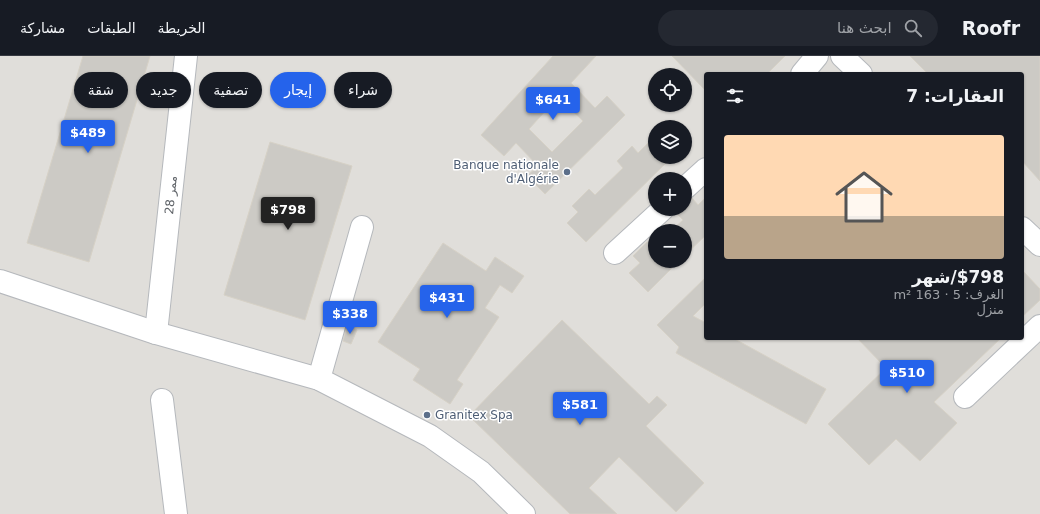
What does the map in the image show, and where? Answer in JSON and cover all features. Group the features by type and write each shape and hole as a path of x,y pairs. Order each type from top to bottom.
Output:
{"lane":[{"name":"ممر 28","path":"156,333 186,56"},
{"path":"804,72 817,56"},
{"path":"842,56 859,72"},
{"path":"692,182 704,171"},
{"path":"615,253 655,216"},
{"path":"320,379 362,227"},
{"path":"1024,230 1040,245"},
{"path":"0,281 156,333 320,379 430,436 481,472 524,514"},
{"path":"965,397 1040,326"},
{"path":"162,400 176,514"}],"shaded area":[{"path":"0,56 1040,56 1040,514 0,514"}],"building":[{"path":"83,56 150,56 145,72 136,72 136,103 89,262 27,243 74,86 74,108 128,108 128,72 78,72"},
{"path":"553,56 596,56 571,83 595,108 607,96 625,115 545,194 527,176 538,166 516,143 504,156 481,135","holes":["558,97 583,121 552,152 529,129"]},
{"path":"672,56 785,56 769,72 704,72 704,89 692,77 692,68 684,68"},
{"path":"910,56 1040,56 1040,181 1024,163 1024,72 926,72"},
{"path":"270,142 352,166 305,320 224,295"},
{"path":"648,143 648,164 665,164 657,172 648,172 648,181 586,242 567,223 578,212 572,206 589,189 595,195 623,168 617,161 632,146 638,153"},
{"path":"692,198 698,205 704,199 704,237 692,248 692,224 679,224 683,220 679,216 692,216"},
{"path":"647,242 648,268 672,268 648,292 629,273 640,263 633,256"},
{"path":"443,243 486,271 495,257 524,276 512,293 500,285 485,308 499,317 457,380 463,384 450,404 413,380 420,369 378,342"},
{"path":"1024,272 1040,289 1040,300 1024,315"},
{"path":"704,279 704,305 693,316 704,322 704,340 737,340 826,389 806,424 676,353 679,347 657,325"},
{"path":"562,320 649,404 657,396 667,405 646,426 704,483 676,512 619,457 589,488 617,514 570,514 469,416"},
{"path":"347,326 357,330 351,344 343,341"},
{"path":"859,340 999,340 934,402 957,423 920,461 896,439 869,465 828,424 886,368"}],"place":[{"name":"Banque nationale d'Algérie","path":"567,172"},
{"name":"Granitex Spa","path":"427,415"}]}
